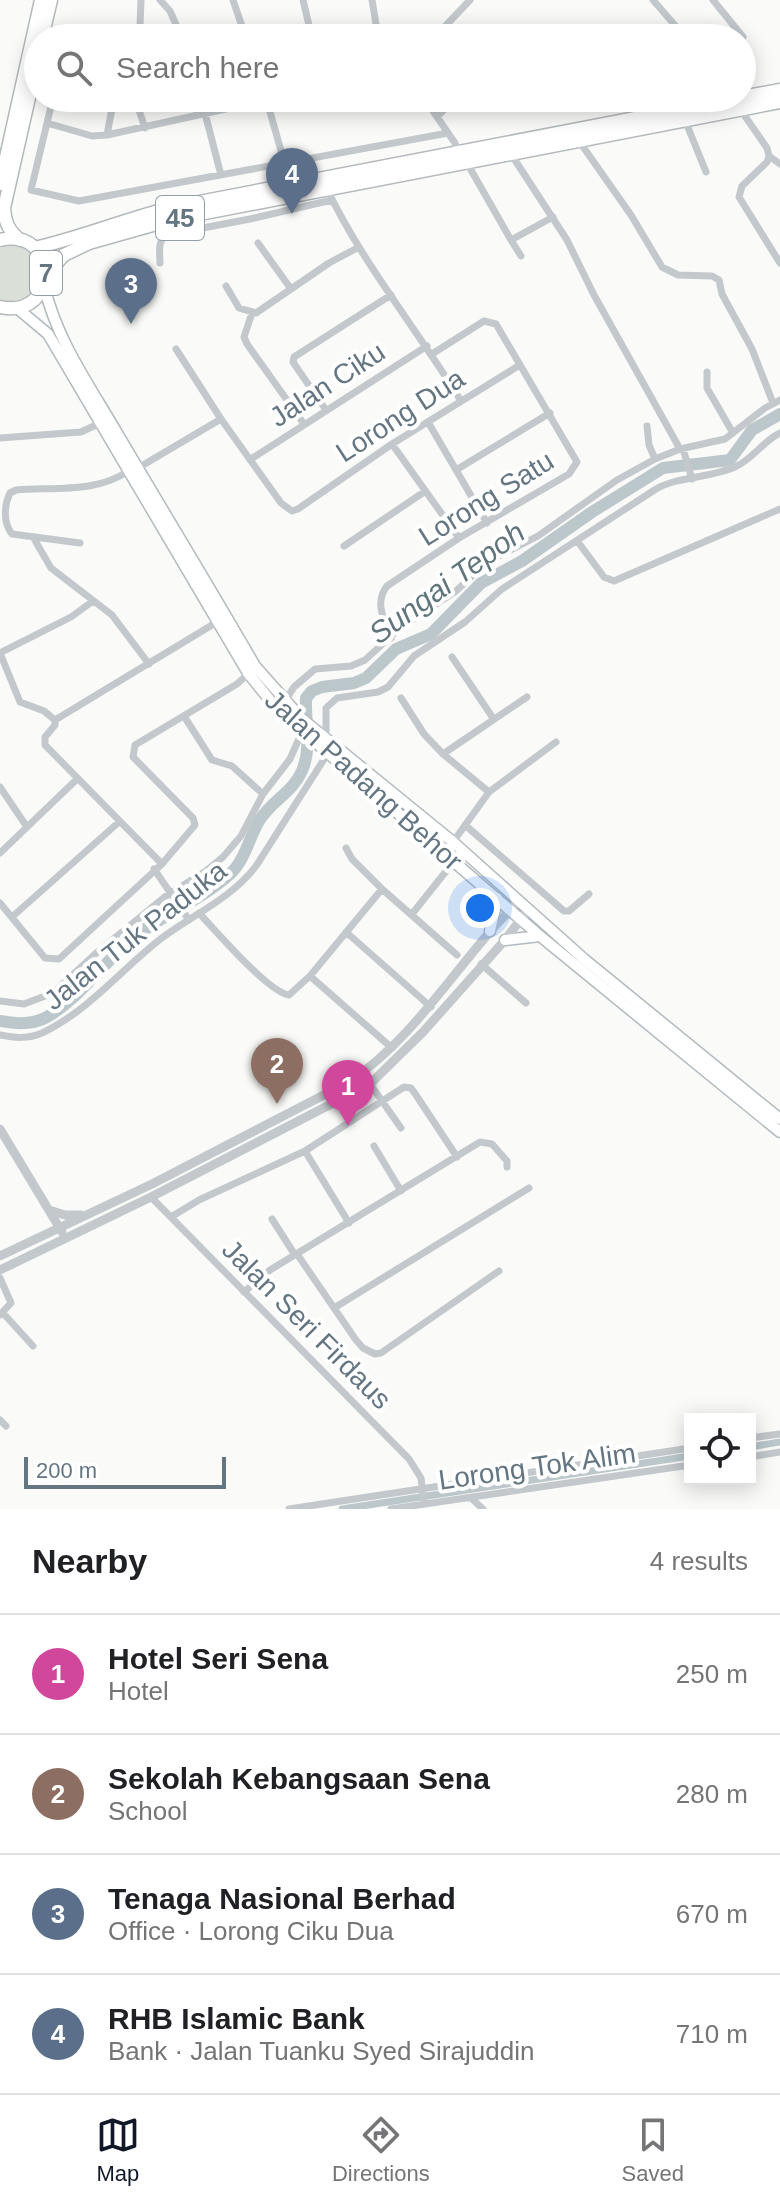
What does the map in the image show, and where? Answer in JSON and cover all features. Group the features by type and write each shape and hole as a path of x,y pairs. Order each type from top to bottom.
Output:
{"highway":[{"path":"35,24 38,0"},
{"path":"45,24 51,0"},
{"path":"0,184 3,153 24,67"},
{"name":"45","path":"756,96 780,90"},
{"name":"45","path":"756,101 780,102"},
{"name":"7","path":"0,307 17,308 34,300 45,280 43,260 35,248 11,232 5,220 4,208 26,112"},
{"name":"45","path":"462,161 579,141 675,112"},
{"name":"45","path":"45,280 64,255 89,243 136,228 651,121 685,120 708,112"},
{"name":"45","path":"35,248 173,207 284,186 327,190"},
{"name":"7","path":"0,240 20,240"}],"main road":[{"name":"Jalan Padang Behor","path":"45,280 48,307 61,335 217,622 252,670 325,743 540,936 780,1132"},
{"name":"Jalan Padang Behor","path":"17,308 48,334 277,709 302,732 325,743 453,842 584,959 780,1119"},
{"path":"490,931 497,898"},
{"path":"505,940 540,936"}],"street":[{"path":"140,24 141,0"},
{"path":"160,0 176,24"},
{"path":"233,0 241,24"},
{"path":"303,0 309,24"},
{"path":"372,0 376,24"},
{"path":"447,24 470,0"},
{"path":"653,0 674,24"},
{"path":"713,0 732,24"},
{"path":"50,112 31,190 79,201 448,133"},
{"path":"107,135 111,112"},
{"path":"140,112 145,128"},
{"path":"205,112 221,175"},
{"path":"47,123 92,136 217,112"},
{"path":"270,112 288,175 284,186"},
{"path":"434,112 521,256"},
{"path":"437,117 442,112"},
{"path":"748,112 769,156 780,164"},
{"path":"685,120 706,172"},
{"path":"285,701 294,687 315,669 351,666 365,660 400,628 456,591 487,562 538,536 608,486 655,459 718,442 776,402 722,294 719,280 712,276 678,275 666,271 579,141"},
{"path":"511,154 553,217 683,450 691,475"},
{"path":"769,156 738,193 780,263"},
{"path":"160,263 160,245 166,235 223,224 327,190 359,247 461,401"},
{"path":"220,210 223,224"},
{"path":"511,240 553,217"},
{"path":"258,243 291,289"},
{"path":"226,286 239,308 250,312 270,306 329,263 359,247"},
{"path":"326,410 293,362 294,357 391,295"},
{"path":"250,312 244,337 247,344 304,424"},
{"name":"Lorong Satu","path":"391,638 380,605 381,594 387,586 576,467 576,458 496,324 488,321 432,354"},
{"name":"Jalan Ciku","path":"251,459 427,346"},
{"path":"176,349 251,459"},
{"name":"Lorong Dua","path":"251,459 287,509 298,509 392,444 520,365"},
{"path":"707,372 707,388 733,433"},
{"path":"456,470 550,413"},
{"path":"80,543 20,537 8,529 6,502 10,493 114,481 221,419"},
{"path":"428,422 487,523"},
{"path":"0,438 81,432 100,423"},
{"path":"647,426 649,445 655,459"},
{"path":"325,743 326,708 331,702 388,687 414,656 465,622 502,589 661,486 691,475 718,473 742,463 780,433"},
{"path":"392,444 459,538"},
{"path":"344,546 424,492"},
{"path":"578,542 604,577 614,581 780,509"},
{"path":"33,537 51,568 112,615 149,664"},
{"path":"55,720 49,713 20,702 0,653 71,617 93,601"},
{"path":"188,917 170,892 158,866 45,745 45,737 55,720 217,622"},
{"path":"452,657 493,718"},
{"path":"0,903 45,958 51,961 59,959 158,866 195,825 193,818 133,757 135,745 237,684 252,670"},
{"path":"443,754 527,697"},
{"path":"401,698 424,734 489,792"},
{"path":"184,716 212,760 232,766 263,794"},
{"path":"0,1001 24,1004 53,993 170,892 206,871 233,847 263,794 290,759 302,732"},
{"path":"453,842 489,792 556,742"},
{"name":"Jalan Tuk Paduka","path":"0,1035 19,1038 33,1036 54,1027 95,997 188,917 199,913 251,873 321,759 325,743"},
{"path":"0,853 76,780"},
{"path":"0,787 27,827"},
{"path":"12,917 119,822"},
{"path":"465,825 564,911 569,911 589,894"},
{"path":"346,848 352,859 382,889 457,955"},
{"path":"412,914 455,860"},
{"path":"199,913 243,960 284,995 289,995 310,976 382,889"},
{"path":"0,1256 152,1184 349,1082 392,1048 431,1007 490,931 518,901"},
{"path":"0,1270 151,1197 370,1084 423,1032 505,940 528,909"},
{"path":"346,932 431,1007"},
{"path":"481,964 526,1003"},
{"path":"310,976 392,1048"},
{"path":"370,1084 401,1128"},
{"path":"171,1217 199,1200 305,1151 404,1087 411,1088 457,1157"},
{"path":"0,1129 66,1237"},
{"path":"244,1292 270,1270 486,1141 507,1161 507,1167"},
{"path":"374,1146 401,1191"},
{"path":"305,1151 349,1223"},
{"path":"334,1308 529,1188"},
{"name":"Jalan Seri Firdaus","path":"151,1197 409,1459 421,1478 424,1502"},
{"path":"49,1210 65,1215 84,1215"},
{"path":"35,1239 45,1225 49,1210"},
{"path":"272,1219 356,1340 375,1354 381,1353 499,1271"},
{"path":"0,1278 11,1303 1,1314 33,1346"},
{"path":"756,1437 780,1434"},
{"path":"289,1509 684,1449"},
{"path":"756,1456 780,1452"},
{"name":"Lorong Tok Alim","path":"391,1509 684,1466"},
{"path":"472,1499 483,1509"}],"shaded area":[{"path":"11,245 29,248 40,262 40,278 28,296 5,301 0,300 0,248"}],"waterway":[{"name":"Sungai Tepoh","path":"0,1021 36,1021 58,1010 136,936 230,874 243,856 259,821 302,771 307,744 306,698 312,691 366,678 396,649 431,634 481,583 522,561 592,512 663,468 730,460 752,430 780,414"},
{"path":"756,1446 780,1442"},
{"path":"342,1509 684,1457"}],"place":[{"name":"RHB Islamic Bank","path":"292,214"},
{"name":"Tenaga Nasional Berhad","path":"131,324"},
{"name":"Sekolah Kebangsaan Sena","path":"277,1104"},
{"name":"Hotel Seri Sena","path":"348,1126"}]}
